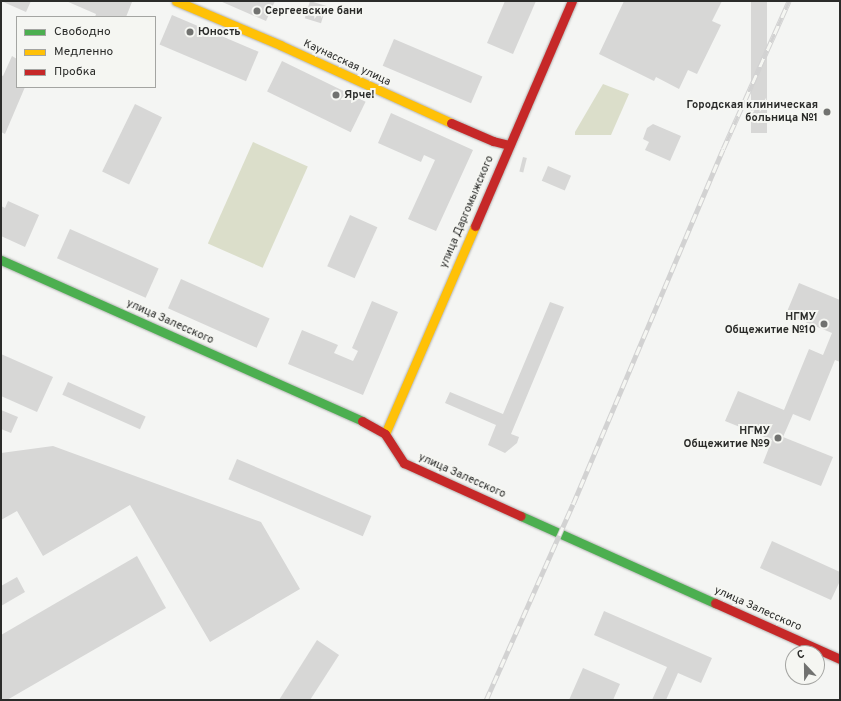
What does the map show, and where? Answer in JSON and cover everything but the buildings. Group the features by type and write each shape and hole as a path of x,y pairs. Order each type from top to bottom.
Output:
{"main road":[{"name":"Каунасская улица","path":"176,1 280,45 398,100 508,145"},
{"name":"улица Даргомыжского","path":"385,434 508,145 572,1"},
{"name":"улица Залесского","path":"1,260 341,411 385,434 404,463 840,659"}],"green space":[{"path":"603,84 629,94 611,135 575,135 575,132"},
{"path":"253,142 308,166 263,268 208,243"}],"railway":[{"path":"486,700 573,504 723,149 789,1"}],"traffic: fast":[{"path":"1,260 362,421"},
{"path":"521,516 715,603"}],"traffic: slow":[{"path":"176,1 280,45 451,123"},
{"path":"385,434 475,226"}],"traffic: jam":[{"path":"475,226 572,1"},
{"path":"451,123 493,141 509,145"},
{"path":"362,421 385,434 404,463 521,516"},
{"path":"715,603 840,659"}],"place":[{"name":"Сергеевские бани","path":"257,11"},
{"name":"Юность","path":"190,32"},
{"name":"Ярче!","path":"336,95"},
{"name":"Городская клиническая больница №1","path":"827,112"},
{"name":"НГМУ Общежитие №10","path":"824,324"},
{"name":"НГМУ Общежитие №9","path":"778,438"}]}
